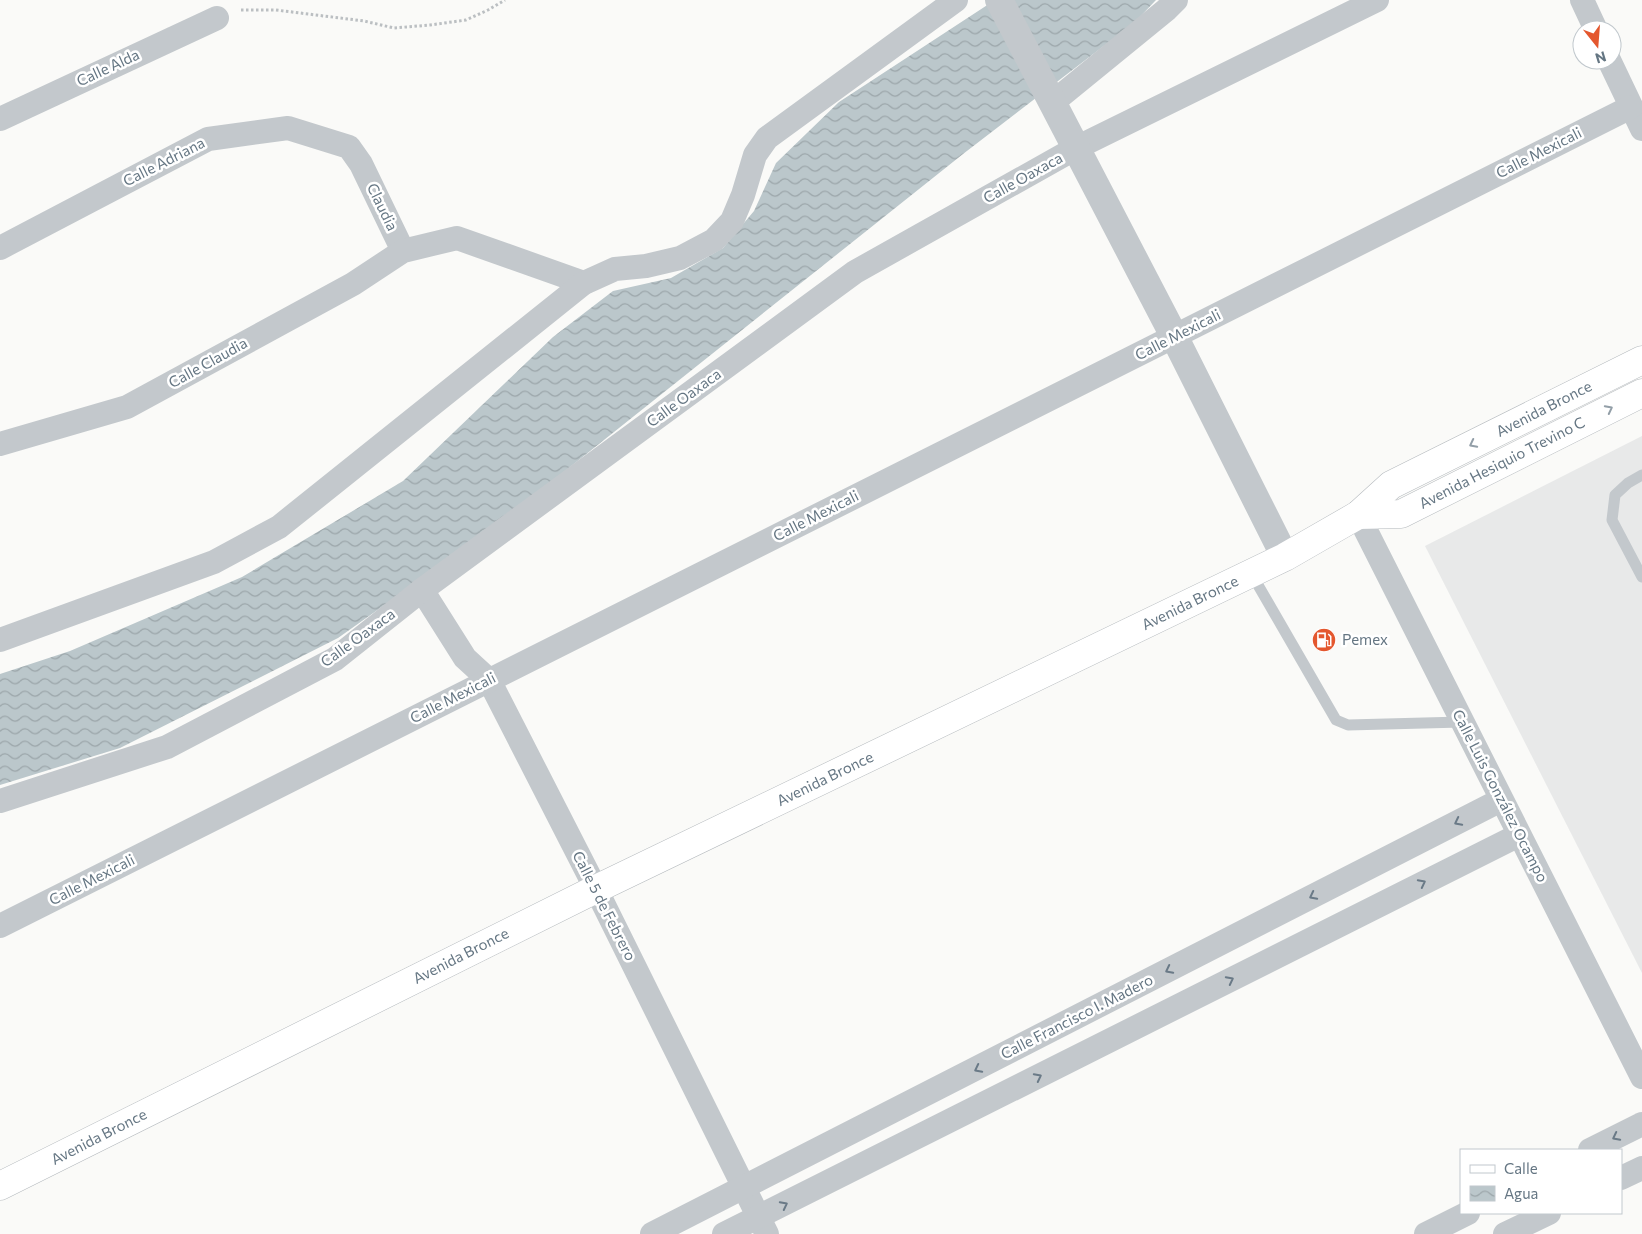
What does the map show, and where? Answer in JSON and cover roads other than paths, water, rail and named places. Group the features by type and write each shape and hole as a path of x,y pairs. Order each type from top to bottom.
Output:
{"main road":[{"name":"Avenida Bronce","path":"0,1186 596,889 1284,557 1358,516 1391,485 1642,360"},
{"name":"Avenida Hesiquio Trevino C","path":"1358,516 1401,514 1642,393"}],"street":[{"path":"0,640 214,562 280,527 584,282 614,269 646,266 680,258 714,240 732,221 743,195 755,155 767,138 956,0"},
{"path":"999,0 1174,336 1284,557"},
{"path":"1050,99 1166,10 1176,0"},
{"name":"Calle Oaxaca","path":"0,801 167,747 335,659 422,590 855,272 1076,148 1377,0"},
{"path":"1582,0 1591,20"},
{"name":"Calle Alda","path":"0,119 217,18"},
{"path":"1614,70 1642,129"},
{"name":"Calle Mexicali","path":"0,926 1631,107"},
{"name":"Calle Adriana","path":"0,248 208,139 288,128 349,147 361,164"},
{"name":"Claudia","path":"361,164 403,251"},
{"path":"403,251 457,238 584,282"},
{"name":"Calle Claudia","path":"0,444 127,407 353,284 403,251"},
{"name":"Calle Luis González Ocampo","path":"1358,516 1642,1077"},
{"name":"Calle 5 de Febrero","path":"422,590 465,658 489,680 596,889 763,1226"},
{"name":"Calle Francisco I. Madero","path":"652,1234 908,1105 1501,800"},
{"path":"724,1234 763,1226 924,1134 1519,834"},
{"path":"1378,862 1396,897"},
{"path":"908,1105 924,1134"},
{"path":"1592,1149 1642,1124"},
{"path":"1622,1178 1642,1168"},
{"path":"1426,1234 1466,1214"},
{"path":"1505,1234 1547,1214"}],"lane":[{"path":"1642,475 1628,482 1614,495 1612,520 1642,577"},
{"path":"1251,573 1336,720 1348,725 1462,722"}],"water":[{"path":"995,0 1156,0 1135,22 963,154 496,526 338,638 120,748 0,785 0,674 70,651 242,577 403,481 553,337 613,291 671,278 723,248 754,211 776,163 839,102"}],"place":[{"name":"Pemex","path":"1324,640"}]}
